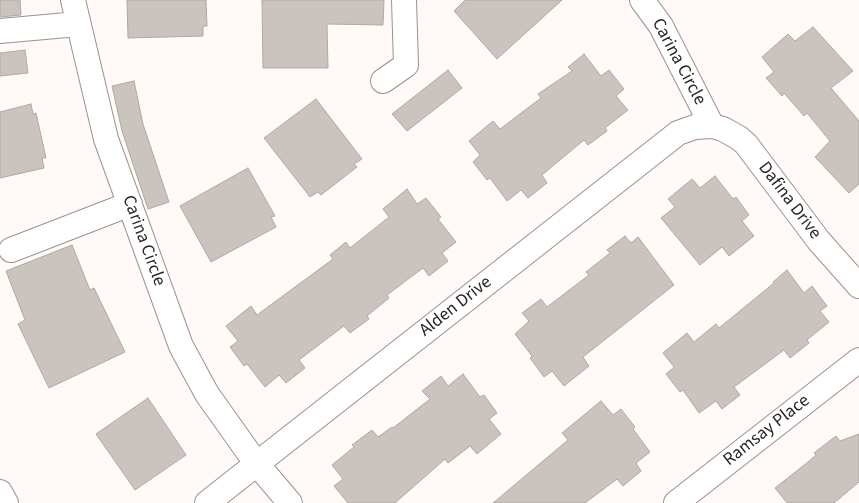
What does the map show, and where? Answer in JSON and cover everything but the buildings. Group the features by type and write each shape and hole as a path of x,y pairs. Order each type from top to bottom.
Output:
{"street":[{"name":"Carina Circle","path":"73,0 106,139 181,346 207,394 256,463 290,503"},
{"path":"383,81 406,65 404,0"},
{"name":"Carina Circle","path":"642,0 661,26 712,126"},
{"path":"0,31 78,24"},
{"name":"Dafina Drive","path":"712,126 723,129 746,144 820,241 859,286"},
{"name":"Alden Drive","path":"207,503 678,133 695,127 712,126"},
{"path":"11,250 130,204"},
{"name":"Ramsay Place","path":"676,503 859,360"},
{"path":"0,492 6,503"}]}
